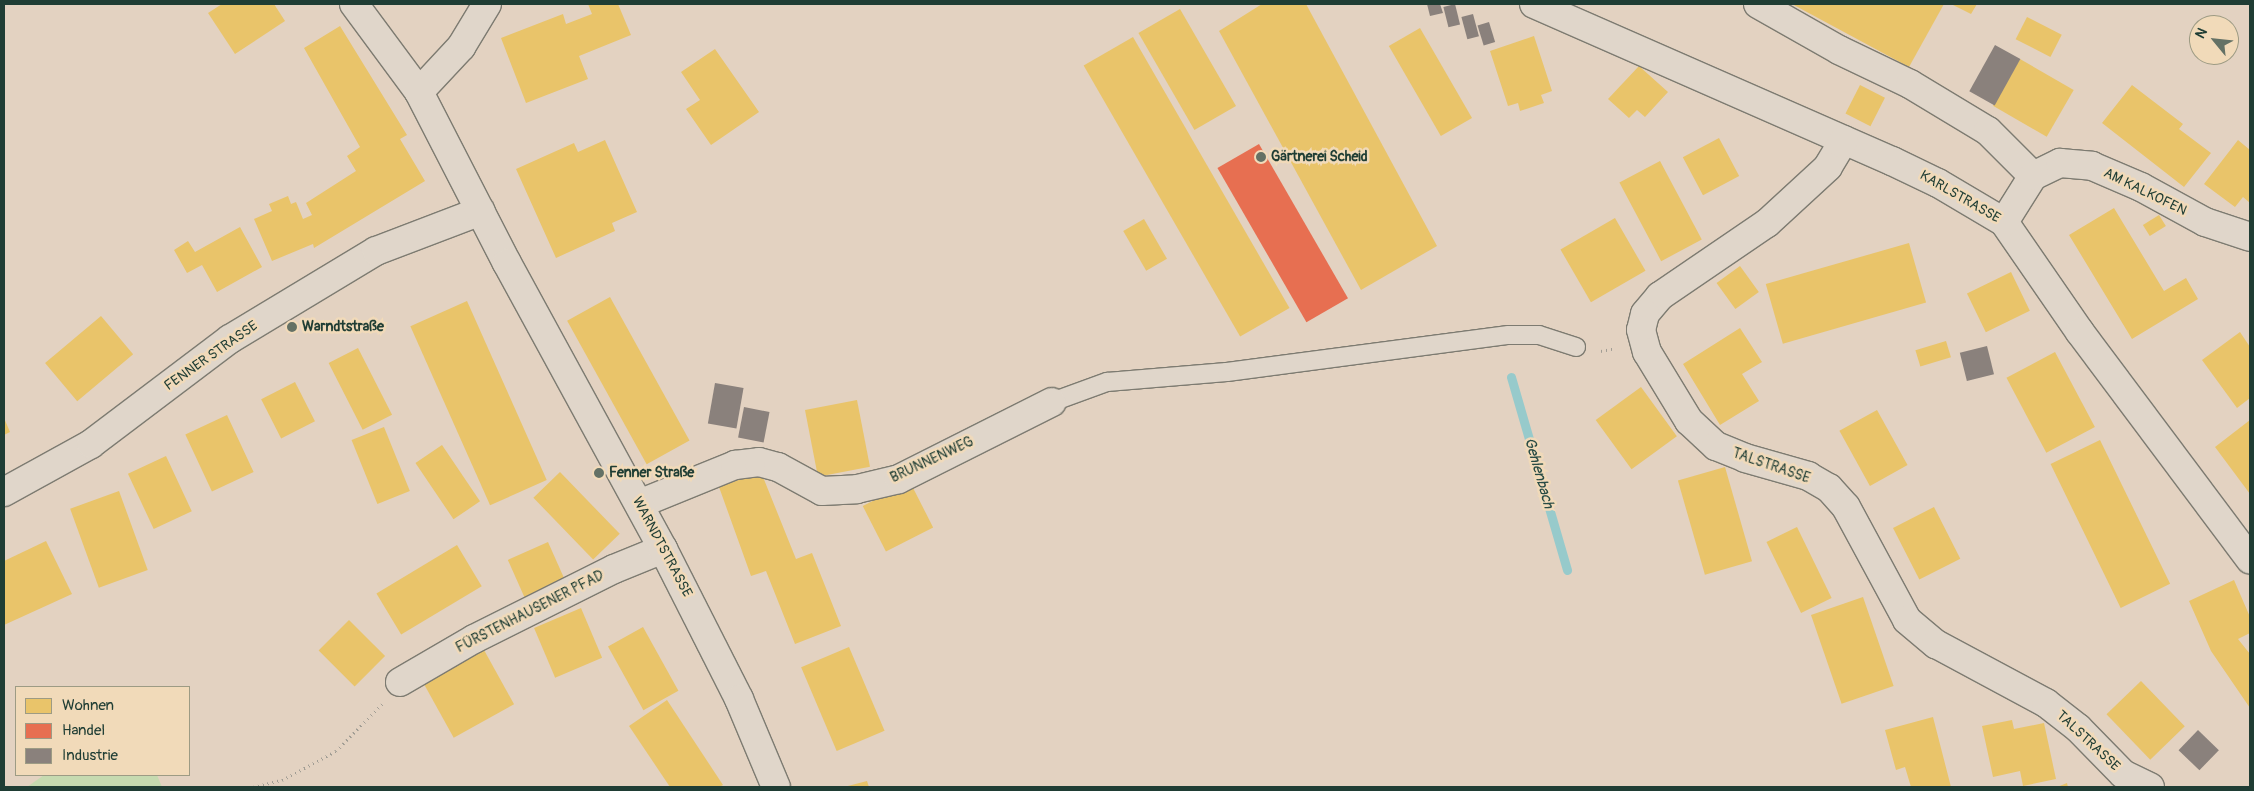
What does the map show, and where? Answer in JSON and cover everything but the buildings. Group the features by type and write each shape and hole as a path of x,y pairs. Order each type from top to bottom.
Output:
{"street":[{"name":"WARNDTSTRASSE","path":"354,4 419,92 663,549 739,699 776,787"},
{"path":"419,92 462,47 487,4"},
{"name":"KARLSTRASSE","path":"1534,4 1938,183 2004,222 2080,332 2250,559"},
{"path":"1758,4 1839,50 1910,84 1988,131 2033,176 2004,222"},
{"path":"1641,340 1645,314 1660,296 1767,223 1828,167 1844,140"},
{"name":"AM KALKOFEN","path":"2033,176 2060,163 2092,166 2141,187 2205,222 2250,237"},
{"name":"FENNER STRASSE","path":"4,492 91,444 230,339 376,251 481,211"},
{"name":"TALSTRASSE","path":"1641,340 1689,421 1716,446 1745,458 1808,476 1829,488 1846,507 1908,620 1936,644 2046,703 2078,728 2124,774 2150,787"},
{"name":"BRUNNENWEG","path":"639,504 735,465 758,462 778,468 822,491 858,489 899,479 1052,402"},
{"name":"FÜRSTENHAUSENER PFAD","path":"400,682 474,639 614,569 663,549"}],"lane":[{"path":"1052,402 1107,382 1228,372 1509,335 1539,335 1576,347"}],"path":[{"path":"1576,347 1593,352 1641,340"},
{"path":"253,787 282,780 336,751 373,716 400,682"}],"green space":[{"path":"43,776 157,776 162,787 27,787"}],"waterway":[{"name":"Gehlenbach","path":"1511,377 1567,570"}],"place":[{"name":"Gärtnerei Scheid","path":"1261,157"},
{"name":"Warndtstraße","path":"292,327"},
{"name":"Fenner Straße","path":"599,473"}]}
